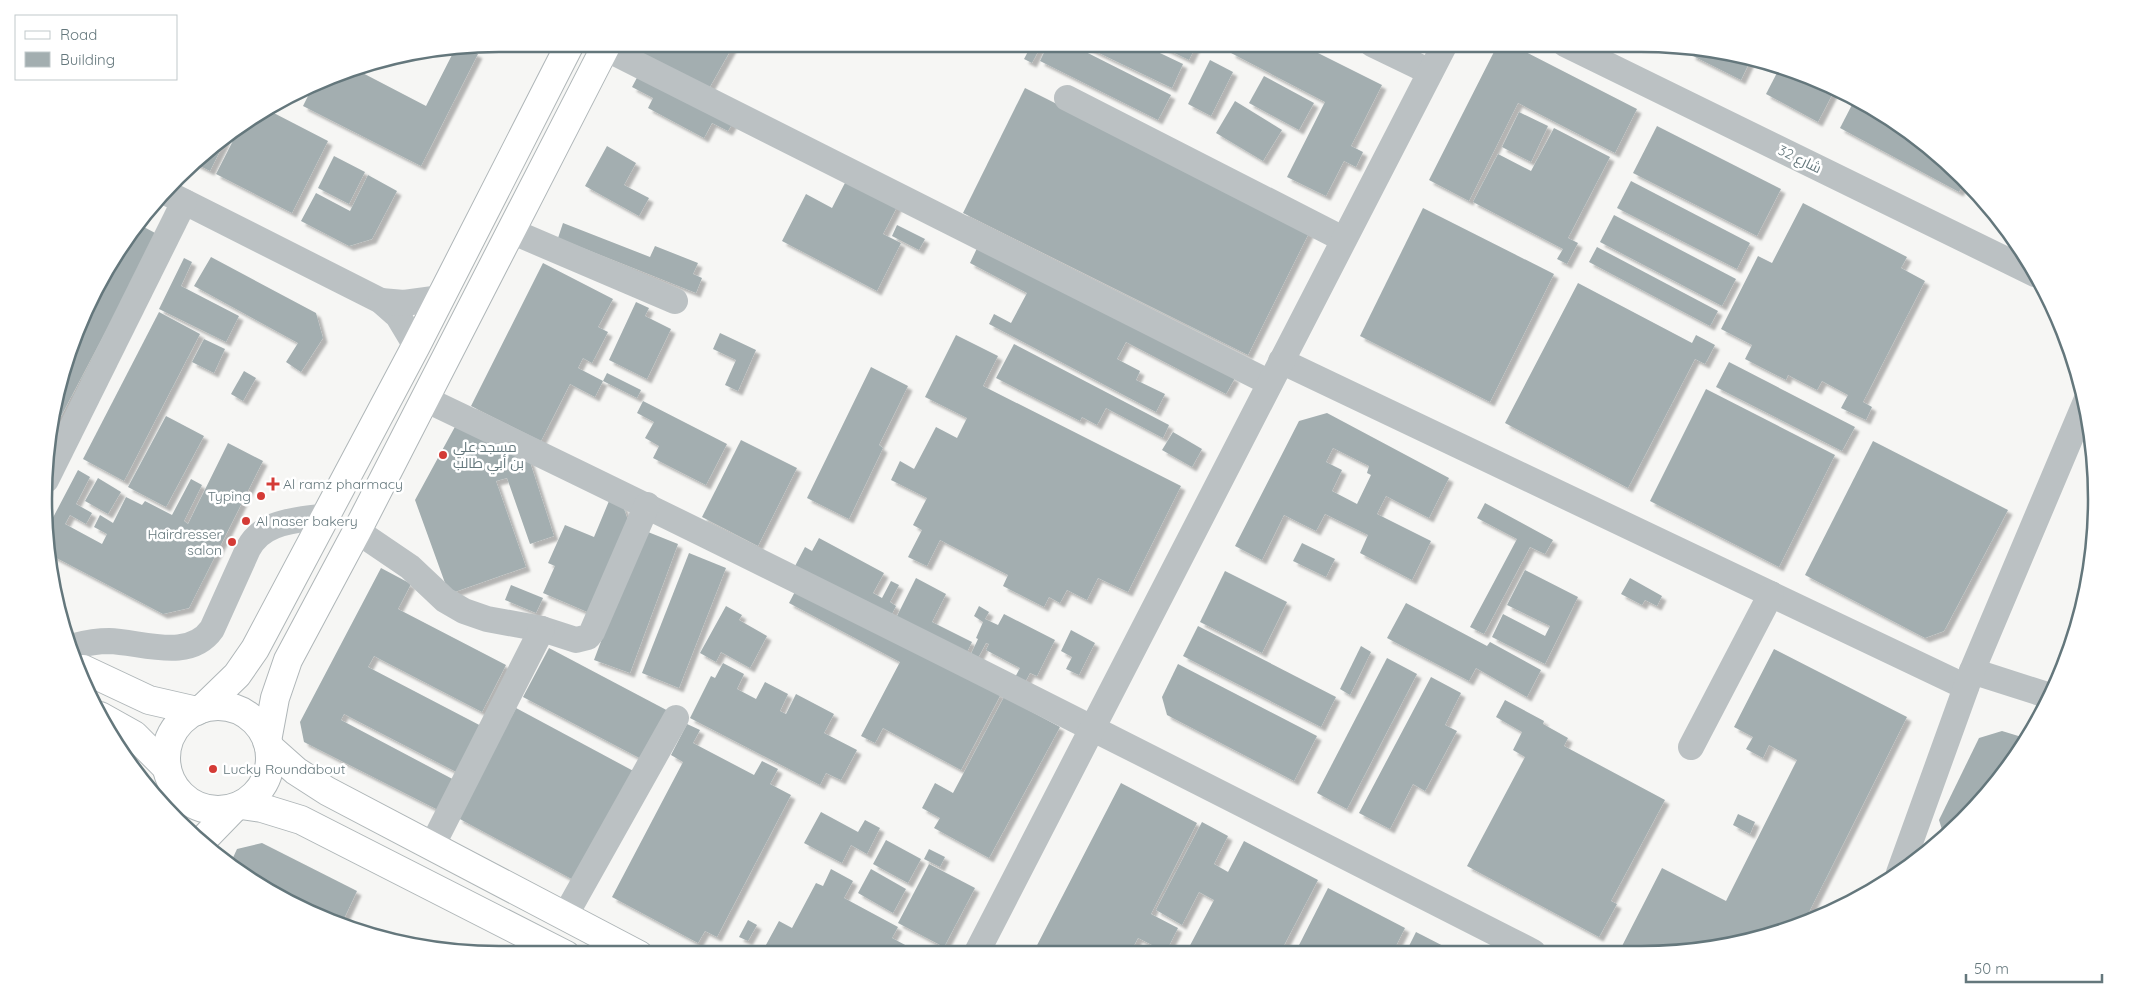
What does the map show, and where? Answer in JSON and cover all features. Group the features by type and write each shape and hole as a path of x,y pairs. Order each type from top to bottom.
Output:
{"main road":[{"path":"167,782 166,750 172,733 182,720 200,709 226,687 250,656 416,346 566,52"},
{"path":"206,837 237,807 255,795 265,781 269,764 268,744 275,698 288,660 357,531 603,52"},
{"path":"87,671 149,700 200,709 218,706 234,709 254,721 268,744 312,782 622,946"},
{"path":"112,723 134,735 167,782 190,802 204,809 219,811 237,807 262,808 301,820 548,946"}],"lane":[{"path":"618,52 1276,372 1771,594 1969,679 2043,695"},
{"path":"1389,52 1430,72"},
{"path":"980,946 1441,52"},
{"name":"شارع 32","path":"1581,52 2024,269"},
{"path":"1067,98 1343,239"},
{"path":"54,463 176,198 381,301 398,316 416,346"},
{"path":"511,231 675,301"},
{"path":"381,301 404,303 441,298"},
{"path":"425,399 648,505 1093,728 1521,946"},
{"path":"1903,862 1969,679 2080,414"},
{"path":"357,531 410,567 445,600 464,611 487,618 542,629 576,640 588,637 592,632 648,505"},
{"path":"77,645 100,641 182,648 196,644 208,635 212,629 255,536 275,525 326,516"},
{"path":"1691,747 1771,594"},
{"path":"432,846 542,629"},
{"path":"565,916 676,718"}],"building":[{"path":"643,52 730,52 707,92 641,56"},
{"path":"1028,52 1038,52 1032,63 1024,59"},
{"path":"1044,52 1086,52 1171,95 1158,120 1040,61"},
{"path":"1097,52 1158,52 1183,64 1172,88"},
{"path":"1172,52 1193,52 1189,60"},
{"path":"1316,52 1382,85 1351,146 1363,152 1356,167 1344,161 1326,196 1287,177 1325,102 1231,53"},
{"path":"1494,52 1526,52 1637,109 1615,153 1518,103 1469,201 1429,180"},
{"path":"478,54 421,166 303,106 308,96 364,74 426,106 452,55"},
{"path":"1691,55 1748,66 1741,80"},
{"path":"1210,60 1233,72 1211,116 1188,104"},
{"path":"640,72 734,121 728,131 712,123 704,138 648,108 653,98 632,87"},
{"path":"1777,74 1832,96 1818,122 1766,94"},
{"path":"1264,76 1314,103 1299,130 1249,103"},
{"path":"1025,88 1310,231 1248,355 963,213"},
{"path":"1235,101 1282,130 1263,161 1216,133"},
{"path":"1852,105 1865,112 1914,145 1962,187 1959,192 1840,128"},
{"path":"1519,112 1548,126 1531,162 1502,147"},
{"path":"274,113 328,141 292,213 216,174 233,141"},
{"path":"1657,126 1781,189 1757,236 1633,173"},
{"path":"1554,128 1610,157 1568,238 1578,243 1567,264 1557,259 1563,249 1473,202 1498,154 1531,171"},
{"path":"607,146 636,163 624,185 649,198 639,216 585,186"},
{"path":"220,151 210,171 201,167"},
{"path":"334,156 365,172 349,204 318,188"},
{"path":"368,175 397,191 372,239 349,246 301,221 316,193 350,211"},
{"path":"847,179 898,205 883,234 901,243 877,291 782,241 806,194 832,208"},
{"path":"1631,181 1750,243 1737,269 1617,208"},
{"path":"1803,203 1907,257 1901,268 1925,281 1863,402 1872,407 1866,420 1841,408 1848,395 1822,381 1817,390 1788,375 1786,380 1745,359 1752,345 1721,329 1758,256 1772,263"},
{"path":"1423,208 1554,274 1490,402 1360,336"},
{"path":"1614,215 1736,279 1722,306 1600,242"},
{"path":"563,223 650,257 655,246 698,263 693,274 702,278 696,293 558,238"},
{"path":"897,225 925,239 919,250 892,236"},
{"path":"145,227 157,234 60,418 76,356 112,276"},
{"path":"979,244 1235,378 1226,394 1126,342 1117,359 1140,371 1136,380 1165,394 1156,412 989,324 994,314 1011,323 1027,293 970,263"},
{"path":"1597,247 1718,311 1710,326 1589,262"},
{"path":"211,257 316,313 323,338 301,372 286,362 298,343 194,286"},
{"path":"184,258 192,262 181,286 239,316 226,342 159,309"},
{"path":"543,263 613,299 598,327 608,332 592,363 583,358 578,368 603,381 595,397 570,384 541,441 471,406"},
{"path":"1578,283 1692,343 1696,335 1715,345 1705,364 1695,359 1628,488 1505,423"},
{"path":"636,302 649,308 645,316 671,329 647,379 609,360"},
{"path":"159,312 200,334 124,481 83,459"},
{"path":"720,333 756,350 738,391 725,385 736,360 713,349"},
{"path":"956,335 998,356 983,386 1181,486 1128,592 1098,578 1087,600 1067,590 1060,603 1049,597 1044,607 1003,586 1008,575 940,540 927,566 908,557 922,530 913,525 927,498 891,480 900,461 914,469 936,427 957,438 967,418 925,397"},
{"path":"204,339 225,349 214,373 192,362"},
{"path":"1014,344 1169,425 1163,438 1106,408 1097,425 1082,417 1080,421 996,378"},
{"path":"1729,362 1855,427 1842,451 1716,387"},
{"path":"871,367 908,386 879,445 883,448 849,519 807,498"},
{"path":"244,371 256,378 243,401 231,394"},
{"path":"607,373 641,390 637,398 603,381"},
{"path":"1706,389 1835,455 1779,567 1650,501"},
{"path":"643,401 727,444 706,485 653,458 659,446 645,438 654,422 637,413"},
{"path":"1327,413 1449,478 1429,518 1386,496 1377,514 1431,541 1412,580 1360,553 1368,535 1325,514 1316,531 1284,515 1262,560 1235,546 1299,421","holes":["1333,448 1369,466 1367,473 1371,475 1357,504 1332,491 1342,470 1326,462"]},
{"path":"166,416 204,436 166,507 128,487"},
{"path":"457,423 529,459 554,536 530,544 507,478 496,481 526,567 449,594 415,500"},
{"path":"1173,432 1202,449 1192,467 1162,450"},
{"path":"741,440 797,468 758,546 702,517"},
{"path":"1873,441 2008,510 1944,631 1925,638 1805,575"},
{"path":"228,443 263,461 189,608 163,614 56,558 53,518 78,470 90,477 76,504 92,513 86,524 70,515 65,524 102,544 107,534 94,527 100,515 113,523 126,497 142,505 145,501 172,515 191,479 202,485 184,521 188,524"},
{"path":"98,478 121,492 108,514 85,501"},
{"path":"609,501 623,506 629,523 592,614 543,593 555,566 548,563 565,525 594,537"},
{"path":"1485,503 1553,540 1545,554 1530,547 1484,634 1470,627 1517,539 1477,518"},
{"path":"643,530 678,544 630,673 594,660"},
{"path":"819,538 884,573 873,593 882,598 891,581 899,585 890,602 896,606 889,620 794,568 805,547 812,551"},
{"path":"1302,543 1335,559 1326,577 1293,561"},
{"path":"689,553 726,568 679,688 642,673"},
{"path":"381,568 411,584 398,609 506,665 482,712 374,656 368,667 487,729 464,776 344,714 341,720 460,783 444,813 304,742 300,722"},
{"path":"1525,570 1578,597 1545,664 1492,637 1503,614 1545,636 1550,626 1507,605"},
{"path":"1225,571 1287,602 1262,653 1200,622"},
{"path":"916,578 946,594 932,622 972,642 965,656 895,620"},
{"path":"1630,578 1662,596 1657,606 1645,600 1642,605 1621,594"},
{"path":"511,585 543,598 536,613 505,600"},
{"path":"798,586 1001,694 961,770 883,728 875,743 861,736 900,662 789,603"},
{"path":"1406,603 1487,646 1490,642 1541,670 1527,697 1476,668 1469,681 1387,638"},
{"path":"726,606 742,615 739,620 767,636 750,668 721,652 716,662 700,653"},
{"path":"979,606 989,612 985,619 998,625 1004,614 1055,640 1037,676 1030,673 1023,686 1013,681 1020,668 986,650 989,644 986,643 978,658 971,654 983,622 974,616"},
{"path":"1198,626 1336,697 1321,727 1183,656"},
{"path":"1071,630 1095,643 1079,675 1066,669 1072,657 1061,651"},
{"path":"1361,646 1371,652 1350,695 1340,689"},
{"path":"549,648 674,714 649,763 523,697"},
{"path":"1774,649 1907,717 1808,914 1757,931 1700,943 1671,946 1622,946 1662,868 1726,901 1797,760 1769,745 1763,758 1746,749 1753,737 1734,727"},
{"path":"1387,658 1417,674 1347,809 1317,793"},
{"path":"723,663 744,674 737,689 756,699 765,682 788,694 780,711 786,714 796,694 834,714 824,733 857,750 841,780 826,773 820,785 690,718 711,676 715,678"},
{"path":"1178,664 1317,736 1294,781 1167,715 1162,697"},
{"path":"1431,677 1461,693 1445,725 1457,731 1425,791 1413,784 1390,829 1359,813"},
{"path":"1004,697 1060,727 989,858 934,828 940,818 922,808 935,783 953,793"},
{"path":"1505,700 1544,721 1543,724 1568,738 1564,746 1665,800 1611,901 1617,904 1599,937 1467,866 1525,757 1513,750 1522,732 1496,717"},
{"path":"516,708 639,774 581,884 458,818"},
{"path":"687,724 700,730 693,743 754,775 762,761 778,769 770,784 791,795 717,937 705,931 698,943 612,897 683,762 671,755"},
{"path":"2002,731 2020,737 1978,794 1942,830 1939,820 1979,738"},
{"path":"1121,783 1197,823 1151,914 1178,928 1169,946 1154,946 1138,938 1134,946 1037,946"},
{"path":"821,812 858,832 865,820 880,828 867,854 851,845 842,863 804,843"},
{"path":"1738,814 1755,822 1750,834 1733,825"},
{"path":"1202,822 1228,836 1214,864 1228,872 1244,841 1318,880 1284,946 1190,946 1214,900 1199,892 1182,925 1156,910"},
{"path":"886,840 921,859 908,883 873,864"},
{"path":"262,843 357,891 344,918 276,887 251,871 233,858 237,849"},
{"path":"929,849 945,857 940,867 924,859"},
{"path":"929,864 975,888 945,946 898,923"},
{"path":"831,869 853,881 844,898 898,927 892,938 907,946 765,946 779,921 792,928 816,883 823,886"},
{"path":"871,869 906,889 893,913 858,893"},
{"path":"1328,888 1405,928 1396,946 1299,946"},
{"path":"748,920 757,925 748,941 739,937"},
{"path":"1416,932 1443,946 1409,946"}],"place":[{"name":"مسجد علي بن أبي طالب","path":"443,455"},
{"name":"Al ramz pharmacy","path":"273,484"},
{"name":"Typing","path":"261,496"},
{"name":"Al naser bakery","path":"246,521"},
{"name":"Hairdresser salon","path":"232,542"},
{"name":"Lucky Roundabout","path":"213,769"}]}
